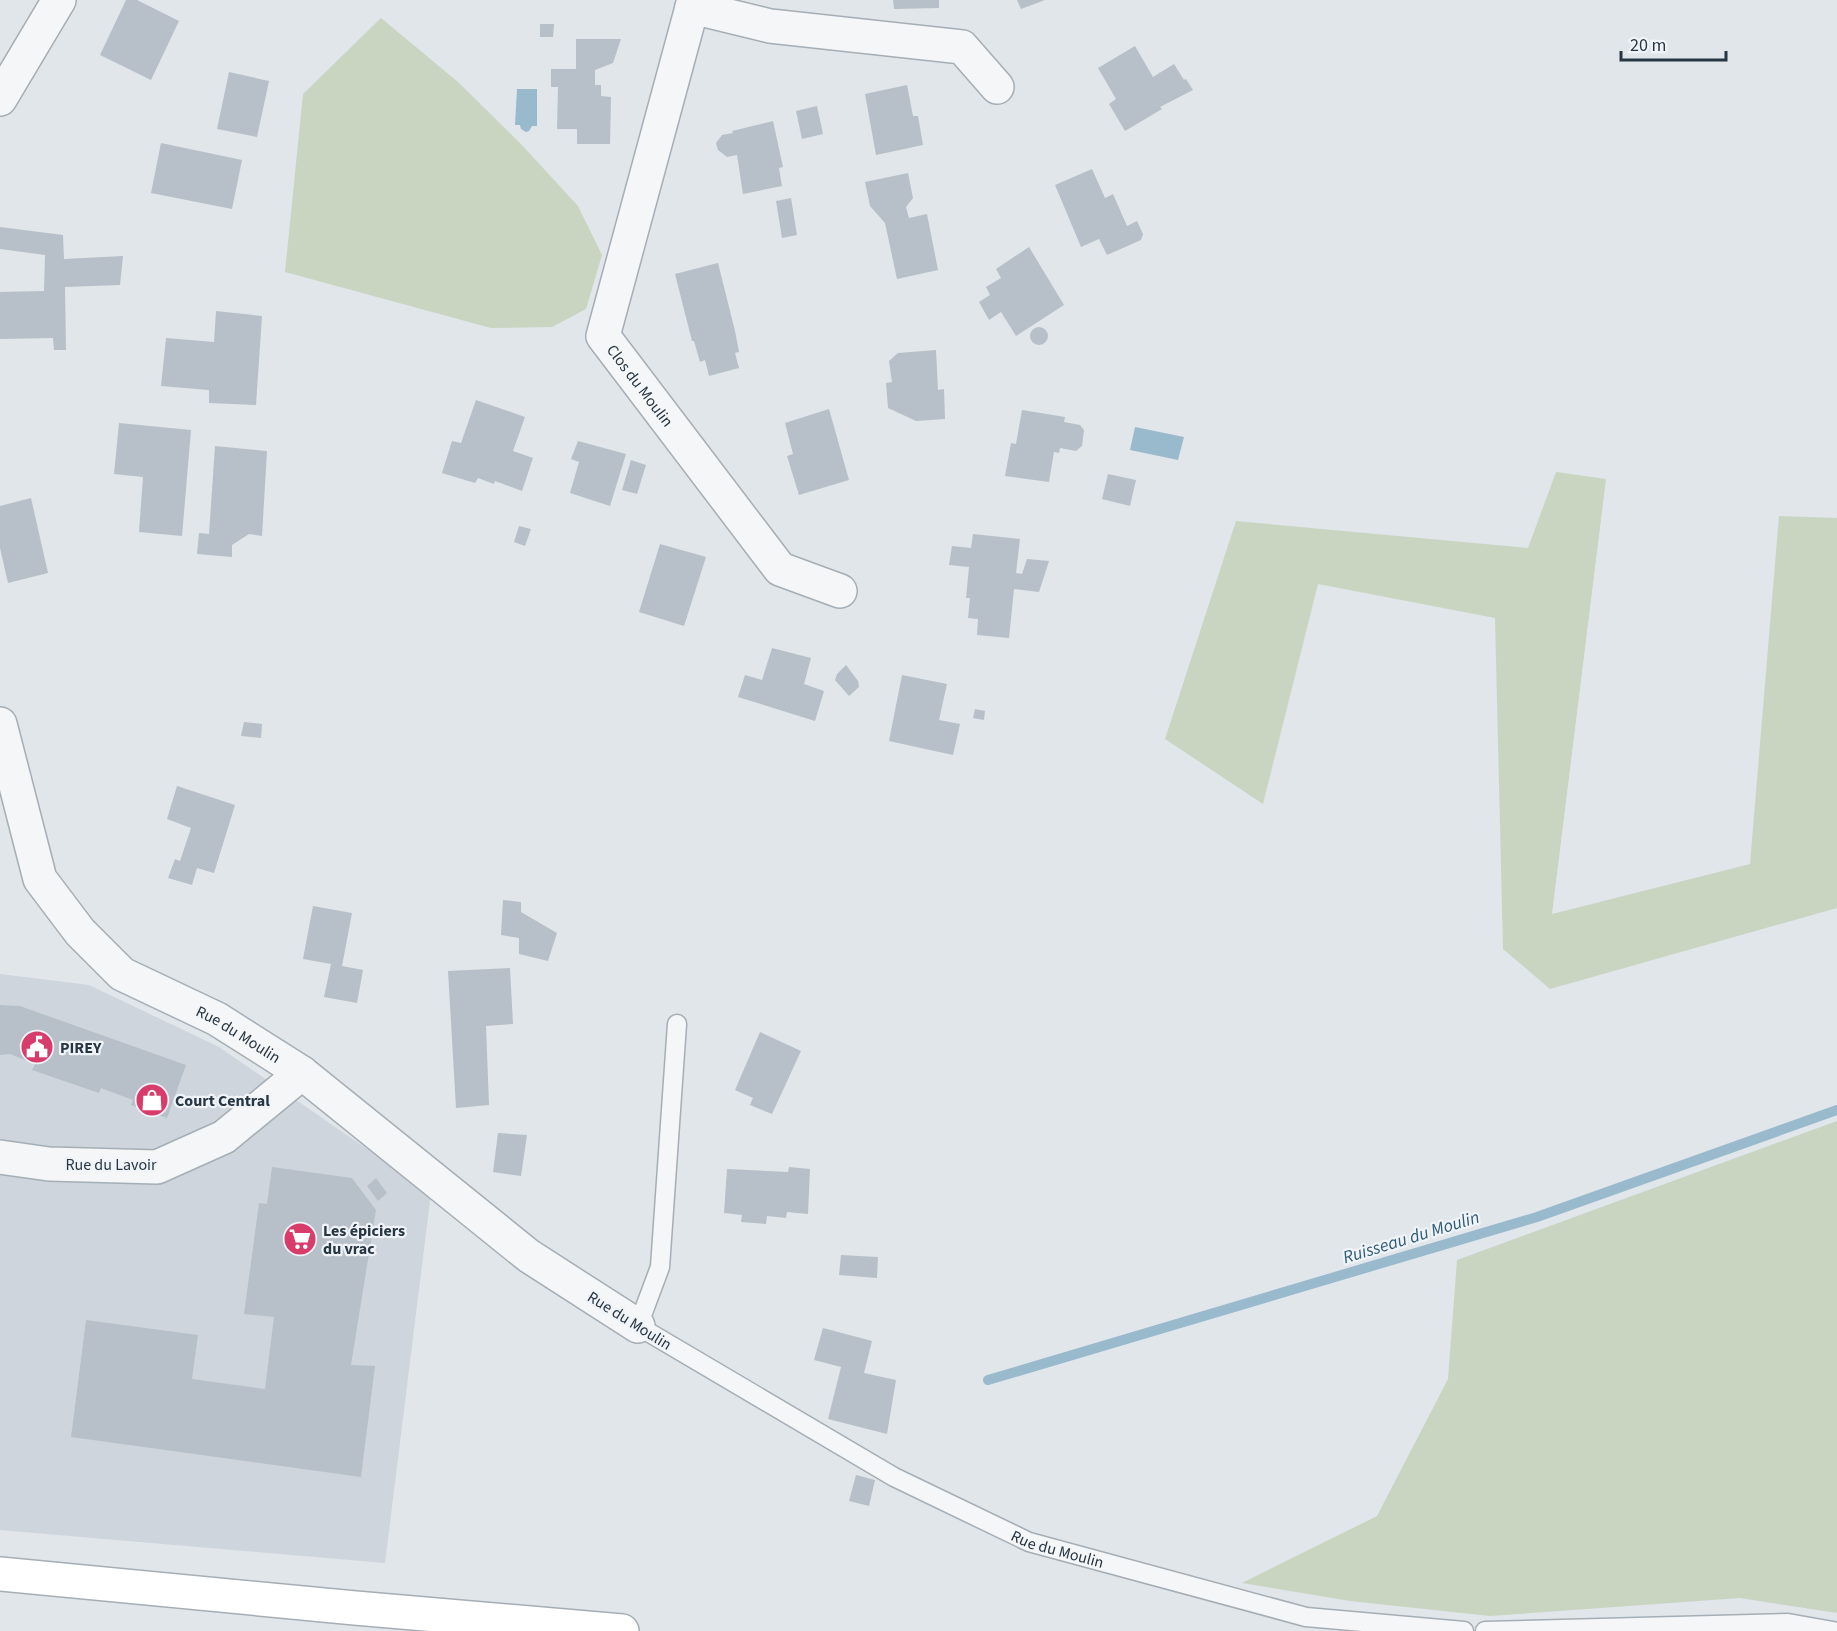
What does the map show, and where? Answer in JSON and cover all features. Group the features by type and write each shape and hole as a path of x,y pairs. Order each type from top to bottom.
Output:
{"main road":[{"path":"0,1574 622,1631"}],"street":[{"path":"0,99 59,0"},
{"name":"Clos du Moulin","path":"840,591 780,569 603,336 693,4 770,26 962,47 997,87"},
{"name":"Rue du Moulin","path":"0,724 40,879 80,932 122,974 217,1019 302,1073 529,1256 638,1326"},
{"name":"Rue du Lavoir","path":"0,1157 49,1164 157,1167 224,1137 302,1073"}],"lane":[{"path":"638,1326 660,1267 677,1024"},
{"name":"Rue du Moulin","path":"638,1326 894,1477 1029,1542 1306,1617 1464,1631"},
{"path":"1485,1631 1788,1623 1833,1631"}],"shaded area":[{"path":"0,974 89,985 219,1047 431,1193 385,1563 0,1530"}],"green space":[{"path":"381,18 458,82 521,144 578,206 602,255 586,309 552,327 491,328 285,272 303,94"},
{"path":"1556,472 1606,479 1552,914 1750,864 1779,516 1837,518 1837,908 1550,989 1503,949 1495,618 1318,584 1263,804 1165,739 1236,521 1528,548"},
{"path":"1837,1121 1837,1613 1740,1598 1490,1616 1350,1601 1242,1583 1377,1516 1448,1379 1457,1260"}],"water":[{"path":"517,89 537,89 537,126 532,126 526,132 521,129 520,125 515,125"},
{"path":"1135,427 1184,437 1178,460 1130,450"}],"building":[{"path":"126,0 137,0 179,21 151,80 100,55"},
{"path":"893,0 939,0 939,8 894,9"},
{"path":"1017,0 1045,0 1021,9"},
{"path":"540,24 554,24 553,37 540,37"},
{"path":"576,39 621,39 613,63 595,70 595,85 601,85 601,96 611,97 610,144 577,144 577,129 557,129 558,87 551,87 551,69 576,69"},
{"path":"1135,46 1153,77 1174,64 1193,90 1160,107 1162,109 1125,131 1109,104 1116,99 1098,68"},
{"path":"229,72 269,81 257,137 217,129"},
{"path":"907,85 913,116 918,116 923,145 876,155 865,94"},
{"path":"817,106 823,134 802,139 796,111"},
{"path":"773,121 783,167 779,168 782,186 743,194 737,155 727,157 718,150 716,143 722,135 733,133 732,131"},
{"path":"161,143 242,160 232,209 151,193"},
{"path":"1092,169 1105,198 1113,194 1127,226 1137,221 1143,234 1141,240 1107,255 1099,239 1081,247 1055,185"},
{"path":"908,173 913,198 906,207 909,218 927,214 938,270 897,279 885,223 870,206 865,182"},
{"path":"791,198 797,235 782,238 776,201"},
{"path":"0,227 63,235 64,259 123,256 120,285 65,287 66,350 54,350 53,338 0,339 0,292 44,291 45,255 0,249"},
{"path":"1029,247 1064,305 1016,336 1001,312 989,320 979,302 990,295 986,287 1001,278 996,269"},
{"path":"718,263 735,331 739,352 735,353 739,368 709,376 705,360 700,362 694,341 692,341 675,274"},
{"path":"216,311 262,316 256,405 209,403 209,390 161,386 166,338 214,342"},
{"path":"1035,327 1043,327 1048,332 1046,343 1035,345 1030,340 1030,332"},
{"path":"936,350 938,390 944,389 945,419 916,421 888,408 886,383 892,382 889,361 898,353"},
{"path":"476,400 525,417 513,451 533,458 522,491 495,481 494,484 478,478 475,483 442,473 452,441 461,443"},
{"path":"829,409 849,480 799,495 787,456 793,454 785,423"},
{"path":"1022,410 1065,417 1064,422 1080,425 1084,430 1082,446 1076,451 1060,448 1059,453 1054,452 1049,482 1005,476 1011,443 1016,444"},
{"path":"119,423 191,430 182,536 139,532 143,477 114,474"},
{"path":"578,441 626,454 610,506 570,493 579,462 571,459"},
{"path":"215,446 267,451 262,536 249,534 232,545 232,557 197,554 199,533 209,534"},
{"path":"631,460 646,465 637,494 622,490"},
{"path":"1108,474 1136,480 1130,506 1102,499"},
{"path":"31,498 48,573 8,583 0,548 0,506"},
{"path":"519,526 531,529 525,546 514,542"},
{"path":"973,534 1020,539 1016,573 1022,574 1027,559 1049,561 1039,592 1014,589 1009,638 977,635 978,619 968,618 970,598 966,598 969,567 949,565 952,546 971,548"},
{"path":"660,544 706,557 684,626 639,612"},
{"path":"772,648 811,658 804,684 824,691 815,721 738,697 745,675 762,680"},
{"path":"846,665 858,681 859,687 849,696 835,680 837,674"},
{"path":"902,675 947,684 939,720 960,724 953,755 889,741"},
{"path":"975,709 985,711 984,720 973,718"},
{"path":"244,722 262,724 261,738 241,736"},
{"path":"177,786 235,805 214,873 197,868 192,885 168,878 175,859 180,861 191,828 167,819"},
{"path":"503,900 521,902 521,912 557,933 548,961 519,954 519,938 501,935"},
{"path":"313,906 352,913 342,966 363,970 357,1003 324,997 331,964 303,959"},
{"path":"510,968 513,1024 486,1026 489,1105 456,1108 448,971"},
{"path":"0,1005 20,1006 186,1065 167,1118 131,1105 133,1100 101,1088 99,1093 32,1070 35,1064 10,1054 0,1055"},
{"path":"760,1032 801,1051 772,1114 750,1105 753,1098 735,1090"},
{"path":"498,1133 527,1135 521,1176 493,1172"},
{"path":"272,1167 352,1178 376,1210 351,1365 375,1366 361,1477 71,1437 86,1320 198,1335 192,1379 265,1389 274,1317 244,1314 259,1203 267,1204"},
{"path":"789,1167 810,1169 808,1214 787,1212 786,1218 767,1216 766,1224 741,1222 742,1215 724,1213 727,1169 788,1172"},
{"path":"376,1178 387,1193 378,1201 367,1186"},
{"path":"841,1255 878,1257 877,1278 839,1275"},
{"path":"823,1328 872,1341 864,1373 896,1380 887,1434 828,1419 841,1367 814,1360"},
{"path":"856,1475 875,1480 869,1506 849,1501"}],"waterway":[{"name":"Ruisseau du Moulin","path":"988,1380 1537,1217 1837,1110"}],"place":[{"name":"PIREY","path":"37,1047"},
{"name":"Court Central","path":"152,1100"},
{"name":"Les épiciers du vrac","path":"300,1239"}]}
